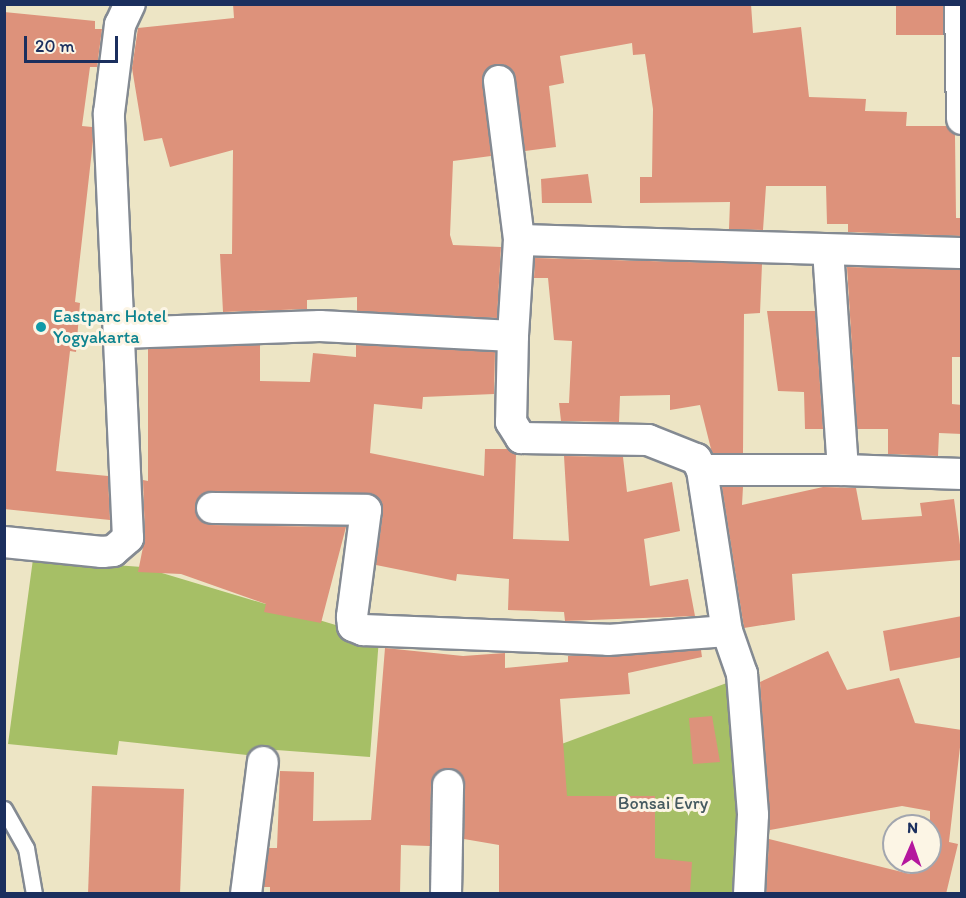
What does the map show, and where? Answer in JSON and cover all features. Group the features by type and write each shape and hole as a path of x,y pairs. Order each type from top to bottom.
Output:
{"street":[{"path":"4,542 102,552 113,551 128,538 122,333 109,113 120,25 130,4"},
{"path":"960,4 962,119"},
{"path":"499,81 519,240 511,422 521,438 667,444 696,459 702,470 727,630 742,674 750,751 749,894"},
{"path":"519,240 828,252 962,253"},
{"path":"828,252 843,471"},
{"path":"122,333 320,326 513,336"},
{"path":"702,470 962,474"},
{"path":"212,508 366,510 352,617 353,626 363,630 608,640 727,630"},
{"path":"246,894 263,762"},
{"path":"446,894 447,785"}],"lane":[{"path":"4,809 26,848 34,894"}],"green space":[{"path":"33,559 142,567 379,638 370,757 263,749 247,755 119,741 117,755 8,744"},
{"name":"Bonsai Evry","path":"743,677 750,893 546,894 548,749"}],"building":[{"path":"233,4 751,4 753,33 801,27 809,97 866,99 865,111 907,112 906,126 946,126 955,135 956,218 962,218 962,236 848,232 848,224 827,224 826,186 766,186 763,230 729,229 730,202 640,203 640,177 652,177 653,109 645,54 633,55 632,43 560,56 564,83 549,86 556,147 525,151 513,71 497,64 483,74 491,156 453,161 450,235 453,245 501,247 497,318 357,311 357,297 307,300 307,309 223,312 220,254 232,254 233,150 170,167 162,138 144,141 132,68 138,28 234,18"},
{"path":"896,4 943,4 943,35 896,35"},
{"name":"Eastparc Hotel Yogyakarta","path":"4,12 95,21 95,29 102,29 97,67 90,67 82,126 92,127 93,141 75,302 80,303 76,352 70,351 56,471 108,476 110,520 4,509"},
{"path":"588,174 592,203 542,203 541,179"},
{"path":"535,258 762,264 760,313 744,314 743,453 712,453 700,405 670,410 670,395 620,396 619,422 561,421 559,403 569,403 572,341 554,340 548,278 534,278"},
{"path":"847,267 962,270 962,357 952,357 952,404 962,405 962,434 939,433 938,456 888,454 888,429 857,429"},
{"path":"767,311 815,311 823,429 805,429 804,392 778,391"},
{"path":"260,345 260,381 310,382 313,353 356,357 356,345 495,352 494,394 423,397 422,409 374,404 370,453 484,476 485,449 509,449 516,454 513,539 569,541 564,456 623,457 627,492 672,482 680,531 644,539 650,586 688,579 695,616 565,621 564,612 508,610 509,579 457,574 456,581 376,565 383,512 376,496 366,493 212,491 197,500 197,517 211,525 346,527 321,623 264,612 266,604 181,574 138,572 145,537 143,480 148,481 148,349"},
{"path":"722,487 743,487 742,505 823,487 856,488 862,520 922,516 920,503 954,499 962,560 792,574 795,620 744,628"},
{"path":"962,616 962,657 890,671 883,631"},
{"path":"385,648 463,656 505,653 505,668 568,662 568,656 701,650 702,657 628,673 630,694 560,699 567,796 655,796 655,858 692,862 690,893 499,894 499,845 464,839 465,785 457,771 448,768 431,784 430,846 401,845 400,894 270,894 270,887 264,887 269,848 277,848 280,771 314,772 313,821 371,820"},
{"path":"828,651 847,690 899,678 915,723 962,730 949,842 958,844 946,894 766,894 769,839 882,867 882,874 942,874 942,814 930,814 930,811 902,806 770,830 760,682"},
{"path":"712,716 720,762 693,764 689,718"},
{"path":"92,786 184,789 180,894 88,894"}],"place":[{"name":"Eastparc Hotel Yogyakarta","path":"41,327"}]}
